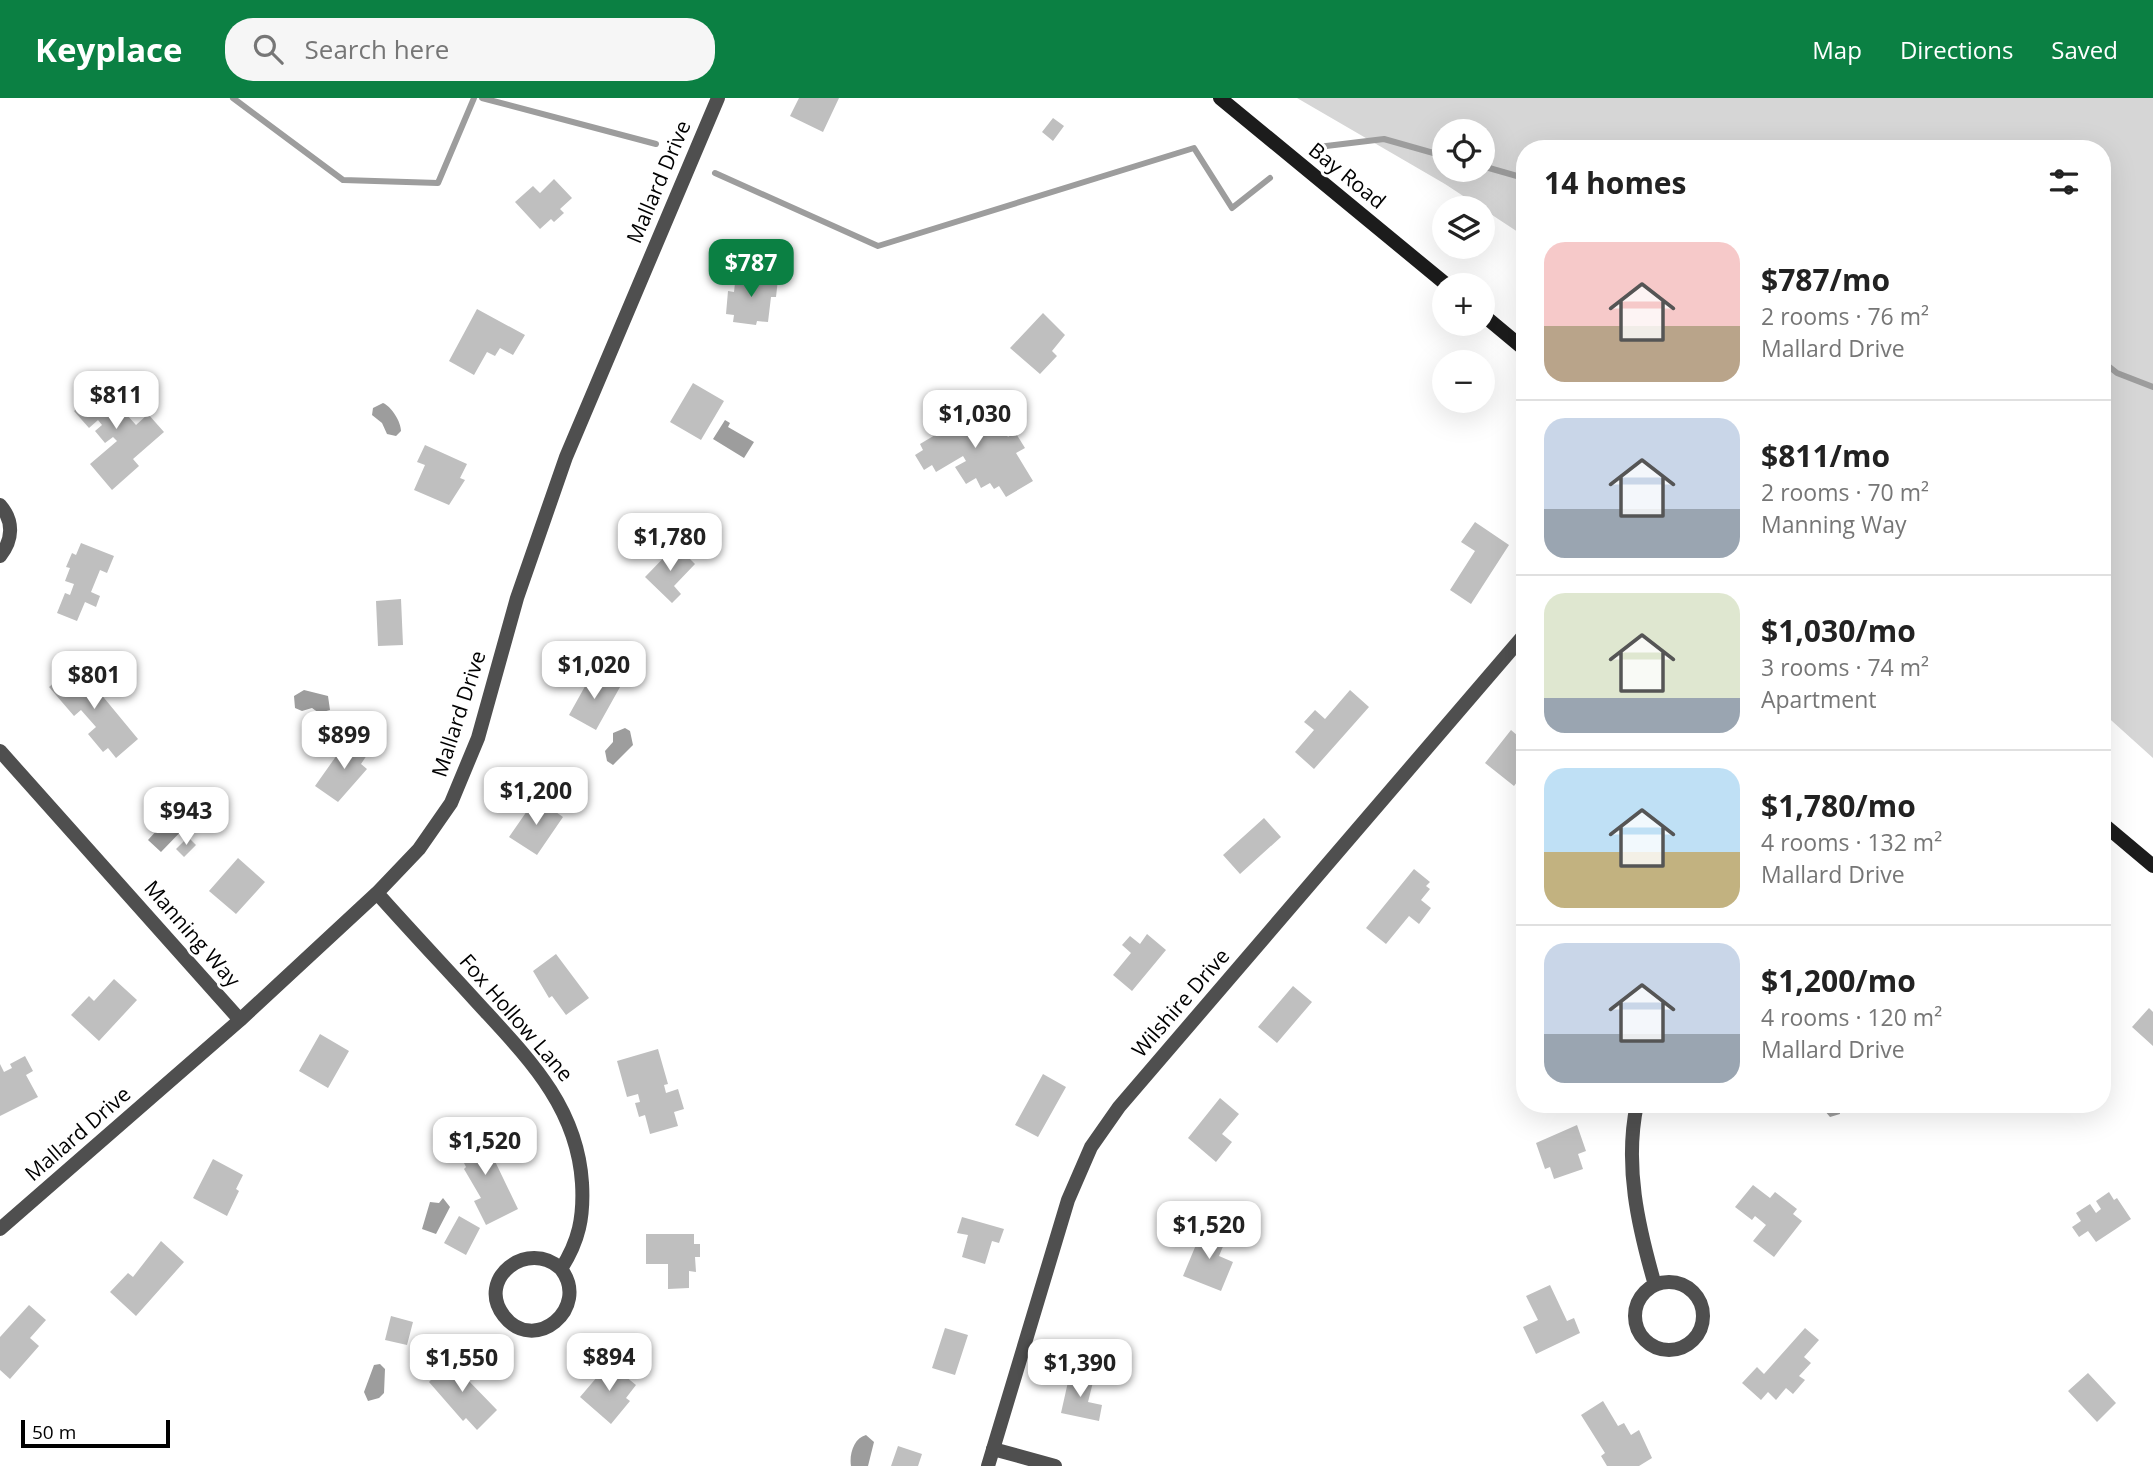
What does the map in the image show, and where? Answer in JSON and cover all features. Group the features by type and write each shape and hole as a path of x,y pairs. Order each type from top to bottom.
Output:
{"main road":[{"name":"Bay Road","path":"1220,98 1432,273"},
{"path":"1495,325 1516,342"},
{"path":"2111,831 2153,866"}],"street":[{"name":"Mallard Drive","path":"0,1229 240,1020 377,893 419,849 451,803 478,738 517,598 566,457 718,98"},
{"path":"0,505 8,518 11,532 8,545 0,556"},
{"name":"Wilshire Drive","path":"988,1466 1068,1200 1091,1147 1119,1107 1516,644"},
{"name":"Manning Way","path":"0,751 240,1020"},
{"name":"Fox Hollow Lane","path":"377,893 525,1055 557,1096 579,1154 583,1199 579,1237 561,1269"},
{"path":"1636,1113 1632,1149 1633,1181 1641,1237 1655,1285"},
{"path":"535,1256 549,1260 561,1269 568,1281 570,1296 566,1310 557,1321 545,1328 530,1330 516,1326 505,1318 498,1305 496,1291 500,1277 509,1266 521,1259 535,1256"},
{"path":"1668,1282 1682,1284 1693,1291 1701,1303 1703,1322 1698,1335 1688,1345 1675,1350 1661,1349 1648,1343 1639,1332 1635,1319 1637,1305 1644,1293 1655,1285 1668,1282"},
{"path":"993,1449 1055,1466"}],"shaded area":[{"path":"1297,98 2153,98 2153,758 2111,720 2111,140 1516,140 1516,231 1495,217 1495,196 1463,196 1442,182 1495,182 1495,119 1432,119 1432,176"},
{"path":"383,403 393,411 399,423 401,431 396,436 387,434 382,423 372,415 373,408"},
{"path":"725,420 730,423 728,427 754,442 744,458 713,439"},
{"path":"304,690 328,696 330,710 319,713 312,708 302,711 295,708 294,696"},
{"path":"625,728 630,731 633,745 613,765 607,761 605,751 613,742 613,733"},
{"path":"175,810 189,823 161,852 148,840"},
{"path":"1827,1113 1840,1113 1840,1114 1830,1117"},
{"path":"443,1198 450,1207 436,1234 422,1229 430,1202 439,1203"},
{"path":"380,1364 385,1369 384,1393 379,1398 368,1401 364,1392 374,1365"},
{"path":"866,1435 874,1442 868,1466 851,1466 853,1447 858,1439"}],"building":[{"path":"799,98 839,98 823,132 790,116"},
{"path":"1053,118 1064,126 1053,141 1042,132"},
{"path":"554,179 572,198 560,209 564,213 554,222 551,219 540,229 515,202 533,186 540,193"},
{"path":"736,274 778,279 776,297 771,297 768,322 757,321 756,325 733,322 734,315 726,314 728,291 734,292"},
{"path":"477,309 525,335 513,355 500,348 495,356 487,352 474,375 449,361"},
{"path":"1043,313 1065,335 1052,351 1057,356 1040,374 1010,348"},
{"path":"113,372 132,394 118,405 136,425 148,414 164,432 133,459 139,466 112,490 90,464 117,441 113,437 105,443 95,431 102,425 98,420 89,428 74,411 84,402 81,399 106,382 104,380"},
{"path":"693,383 724,401 701,440 670,422"},
{"path":"953,400 968,425 992,411 1008,437 1015,432 1025,448 1016,453 1033,481 1006,497 999,486 994,489 990,483 981,488 976,478 966,484 955,467 966,461 963,456 936,472 932,465 924,470 915,455 923,450 920,444 935,435 925,417"},
{"path":"425,445 467,464 460,478 465,480 449,505 414,490 425,465 417,462"},
{"path":"1475,522 1509,545 1471,604 1450,590 1475,551 1461,542"},
{"path":"81,543 114,556 107,573 100,570 91,592 100,596 96,607 85,602 77,621 57,613 65,593 70,595 74,584 65,581 70,568 66,567 72,553 76,555"},
{"path":"676,545 695,564 674,586 681,594 672,603 645,577"},
{"path":"401,599 403,645 378,646 376,601"},
{"path":"76,664 138,739 116,758 108,748 103,752 88,734 96,727 81,710 74,716 49,687"},
{"path":"593,672 620,687 596,730 569,715"},
{"path":"1350,690 1369,707 1314,769 1295,752 1314,730 1304,722 1315,710 1325,719"},
{"path":"1511,730 1516,734 1514,786 1485,763"},
{"path":"349,738 369,752 361,764 367,769 338,802 315,786"},
{"path":"536,798 563,817 537,855 509,837"},
{"path":"1264,818 1281,837 1240,874 1223,855"},
{"path":"188,837 196,845 184,857 176,849"},
{"path":"238,858 265,882 236,914 209,891"},
{"path":"1414,869 1430,882 1426,886 1430,889 1421,900 1431,908 1419,924 1409,916 1386,944 1366,928"},
{"path":"1147,934 1166,950 1132,991 1113,975 1131,953 1122,945 1130,936 1140,944"},
{"path":"556,954 589,998 566,1015 552,996 549,998 533,971"},
{"path":"114,979 137,1000 99,1041 71,1015 89,996 94,1001"},
{"path":"1293,986 1312,1002 1277,1043 1258,1027"},
{"path":"2149,1008 2153,1012 2153,1046 2132,1027"},
{"path":"320,1034 349,1051 328,1088 299,1071"},
{"path":"658,1049 668,1084 664,1085 666,1093 678,1089 684,1109 674,1112 678,1126 650,1134 645,1115 639,1117 635,1103 640,1102 638,1094 627,1097 617,1061"},
{"path":"25,1056 33,1071 26,1075 38,1097 0,1116 0,1064 4,1072 12,1068 10,1064"},
{"path":"1043,1074 1066,1087 1038,1137 1015,1125"},
{"path":"1220,1098 1239,1114 1222,1134 1232,1142 1216,1162 1188,1138"},
{"path":"1577,1125 1586,1151 1578,1154 1583,1169 1554,1179 1550,1167 1545,1169 1536,1143"},
{"path":"479,1128 518,1209 486,1225 474,1201 481,1198 464,1169 466,1167 453,1141"},
{"path":"213,1159 243,1175 227,1216 193,1198"},
{"path":"1753,1185 1770,1198 1775,1192 1797,1209 1793,1214 1802,1221 1774,1257 1753,1241 1766,1225 1755,1216 1752,1220 1735,1207"},
{"path":"2109,1192 2114,1200 2117,1198 2131,1219 2096,1242 2088,1231 2079,1237 2072,1227 2081,1221 2076,1213 2090,1204 2096,1213 2101,1209 2096,1201"},
{"path":"459,1216 480,1228 466,1255 444,1243"},
{"path":"962,1217 1004,1229 999,1243 992,1241 985,1264 962,1257 968,1235 957,1233"},
{"path":"1203,1228 1227,1237 1219,1256 1233,1262 1221,1291 1183,1276"},
{"path":"646,1234 694,1234 694,1244 700,1244 700,1257 695,1257 696,1272 689,1271 689,1288 668,1289 668,1264 646,1264"},
{"path":"161,1241 184,1262 136,1316 110,1292 128,1273 133,1277"},
{"path":"1550,1285 1567,1321 1574,1318 1580,1333 1536,1354 1523,1327 1538,1320 1526,1296"},
{"path":"29,1305 46,1320 30,1338 39,1346 10,1379 0,1370 0,1337"},
{"path":"391,1316 413,1322 407,1345 385,1340"},
{"path":"945,1328 968,1335 955,1375 932,1368"},
{"path":"1805,1328 1819,1340 1804,1357 1811,1363 1799,1376 1805,1380 1793,1394 1786,1388 1776,1400 1768,1392 1761,1400 1742,1383 1757,1367 1764,1374"},
{"path":"454,1356 469,1371 464,1376 497,1410 477,1430 466,1418 463,1421 429,1382"},
{"path":"609,1363 636,1385 626,1398 630,1401 611,1424 580,1397"},
{"path":"1070,1373 1094,1378 1088,1402 1102,1405 1099,1421 1061,1413"},
{"path":"2088,1373 2116,1403 2097,1422 2068,1391"},
{"path":"1603,1401 1618,1426 1624,1423 1631,1435 1639,1430 1652,1458 1639,1466 1607,1466 1601,1456 1605,1453 1581,1415"},
{"path":"898,1446 922,1454 918,1466 891,1466"}],"waterway":[{"path":"233,98 343,180 438,183 474,98"},
{"path":"482,98 656,144"},
{"path":"1318,147 1384,139 1432,153"},
{"path":"715,173 878,246 1194,148 1232,208 1270,178"},
{"path":"1495,170 1516,176"},
{"path":"2111,368 2153,387"}]}
